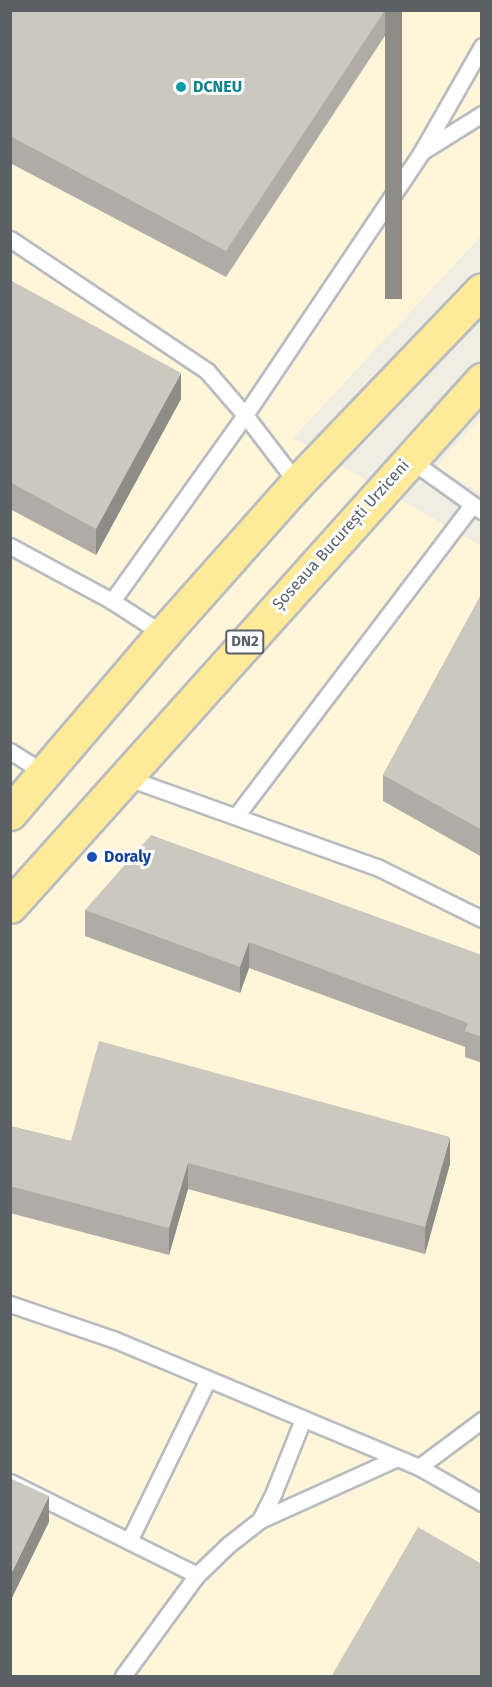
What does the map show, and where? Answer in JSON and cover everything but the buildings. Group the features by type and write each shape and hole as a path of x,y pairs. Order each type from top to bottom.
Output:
{"highway":[{"path":"10,813 46,774 163,633 297,483 482,290"},
{"name":"Șoseaua București Urziceni","path":"10,906 482,380"}],"lane":[{"path":"112,601 245,415 421,153 482,46"},
{"path":"421,153 482,114"},
{"path":"10,239 207,371 245,415 297,483"},
{"path":"236,816 477,508 409,459"},
{"path":"10,546 112,601 163,633"},
{"path":"10,751 46,774"},
{"path":"125,777 377,867 482,919"},
{"path":"10,1304 113,1339 419,1467 482,1503"},
{"path":"129,1541 208,1379"},
{"path":"260,1520 274,1492 303,1419"},
{"path":"419,1467 482,1420"},
{"path":"129,1675 197,1575 228,1545 260,1520 397,1458"},
{"path":"10,1482 197,1575"}],"shaded area":[{"name":"Doraly","path":"11,11 481,11 481,236 293,438 481,546 481,1676 11,1676"},
{"path":"481,417 481,493 436,467"}],"place":[{"name":"DCNEU","path":"181,87"},
{"name":"Doraly","path":"92,857"}]}
